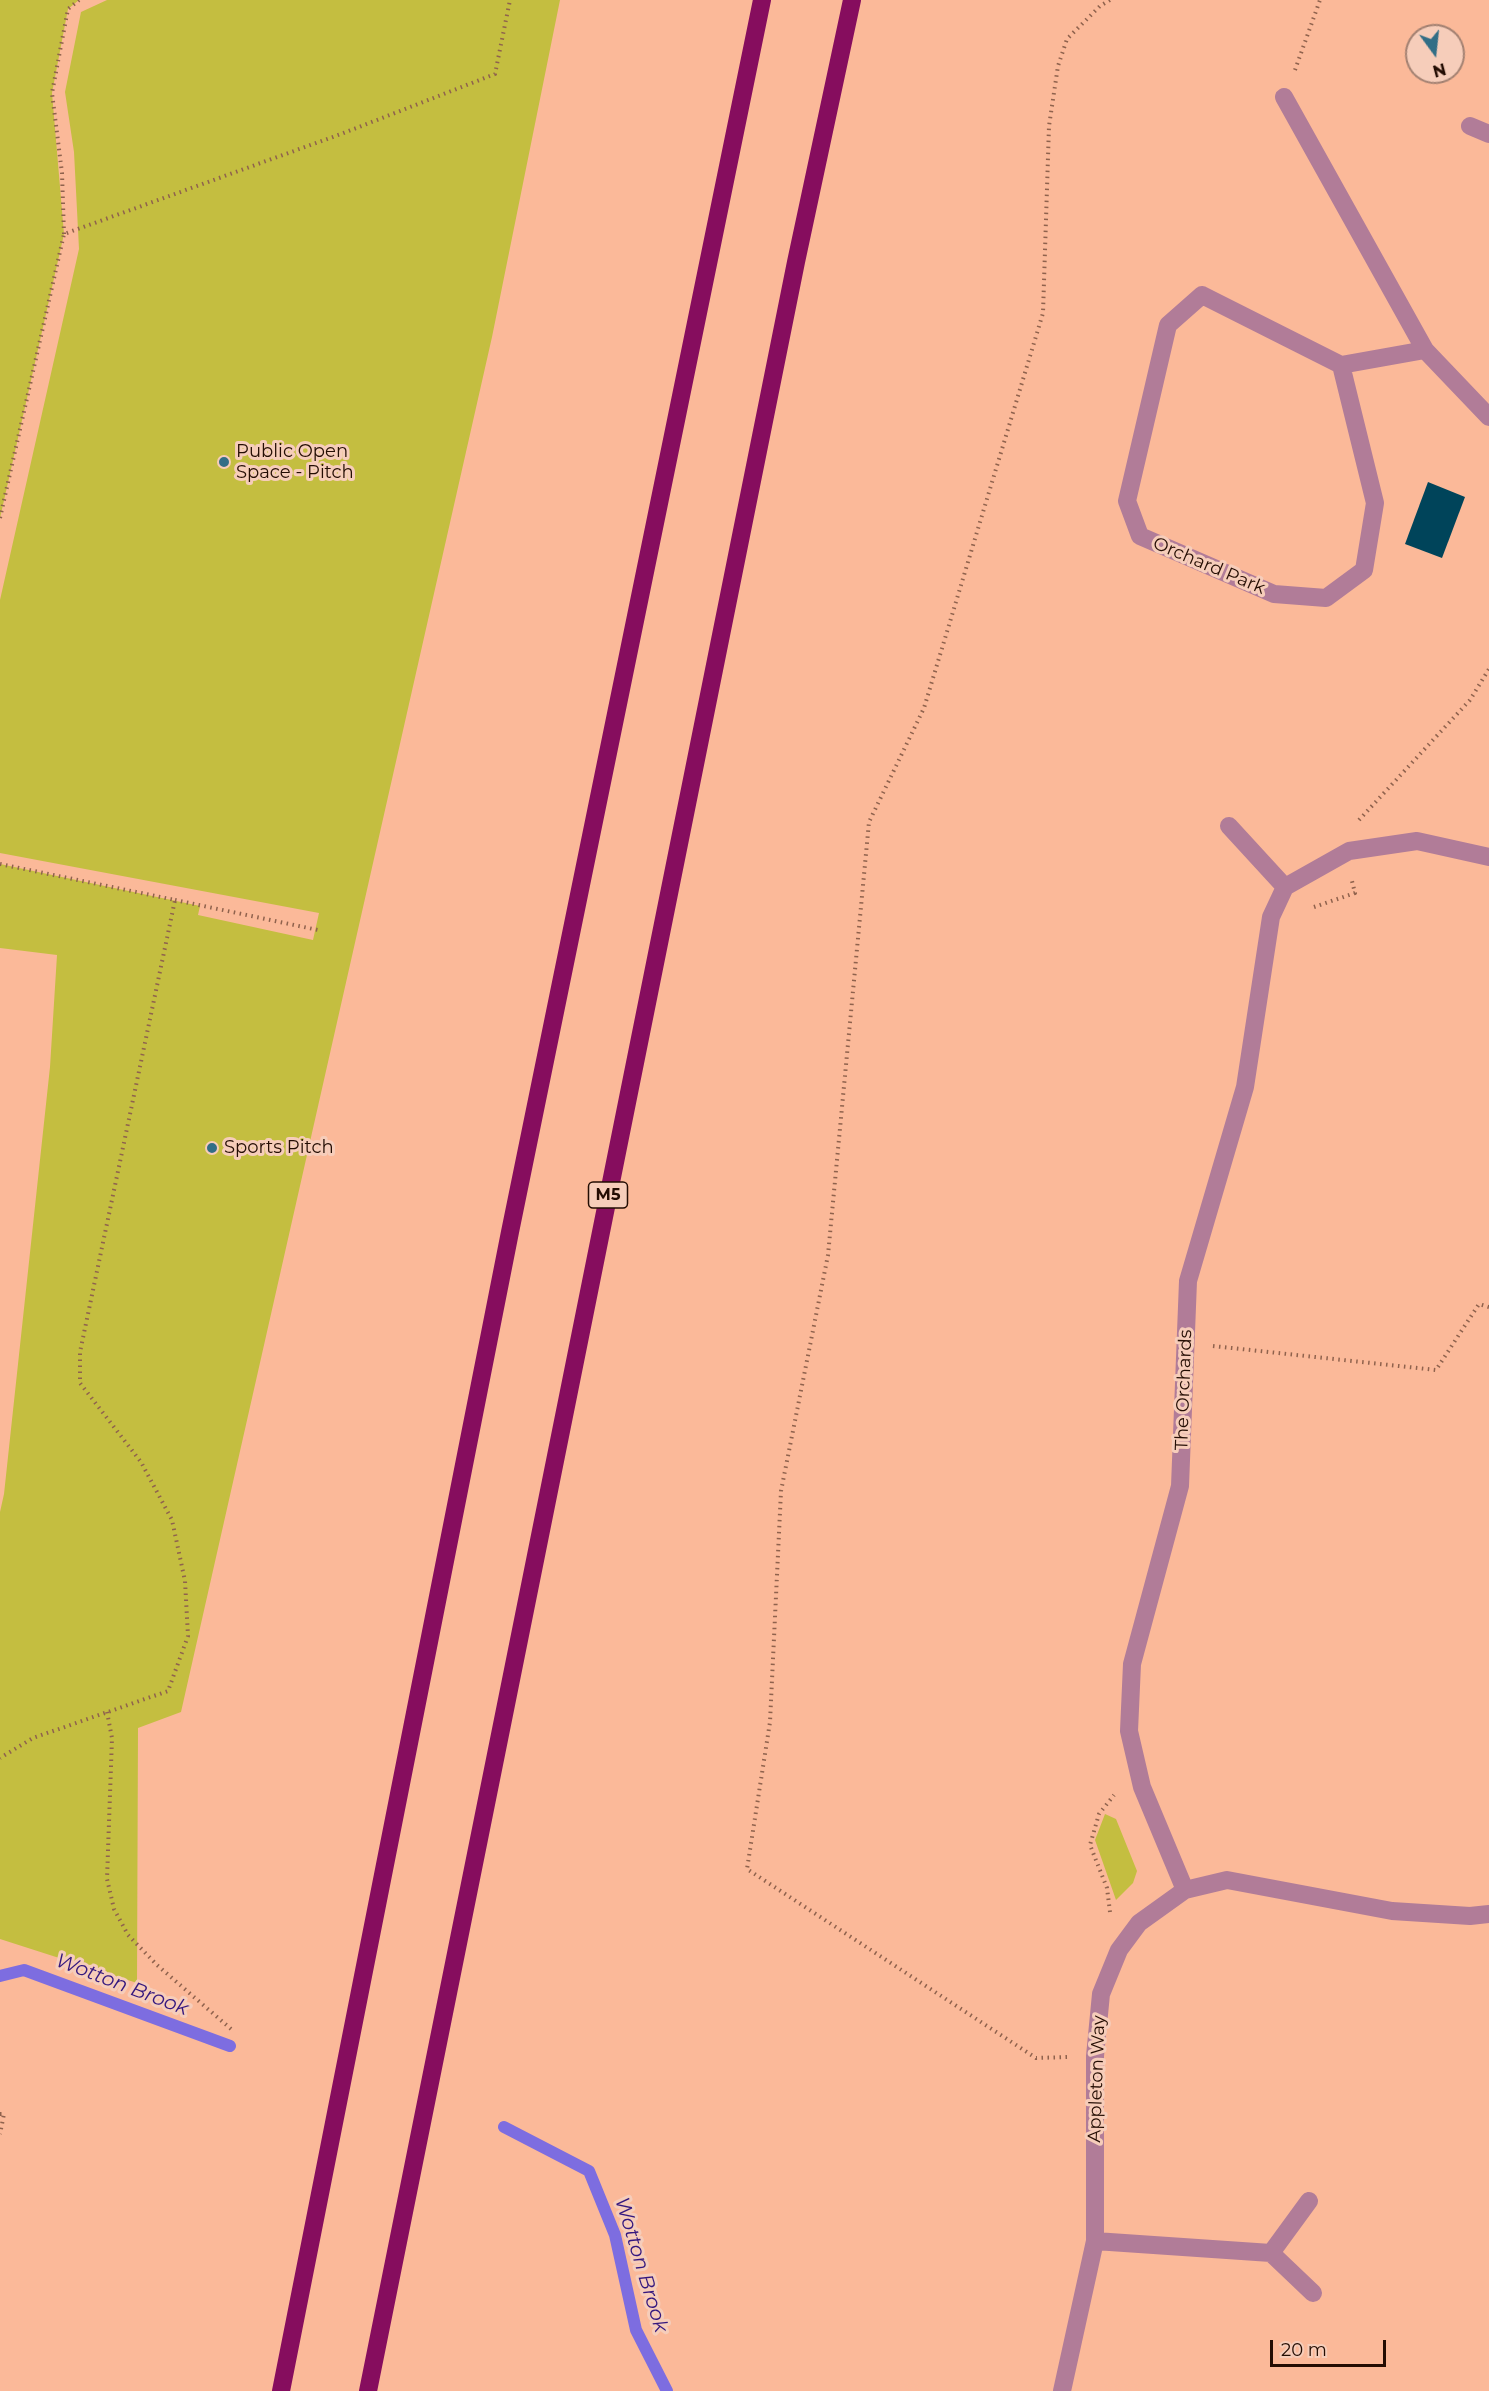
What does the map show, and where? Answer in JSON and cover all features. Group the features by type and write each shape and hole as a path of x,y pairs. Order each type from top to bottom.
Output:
{"highway":[{"path":"281,2391 510,1232 762,0"},
{"name":"M5","path":"368,2391 791,285 852,0"}],"street":[{"path":"1284,97 1425,350 1489,417"},
{"path":"1470,126 1489,134"},
{"name":"Orchard Park","path":"1202,295 1341,365 1375,502 1364,570 1326,598 1274,594 1140,536 1126,501 1168,325 1202,295"},
{"path":"1341,365 1425,350"},
{"path":"1229,826 1285,887 1349,850 1417,841 1489,857"},
{"name":"The Orchards","path":"1185,1890 1140,1779 1129,1731 1132,1664 1180,1486 1188,1281 1245,1087 1271,917 1285,887"},
{"name":"Appleton Way","path":"1062,2391 1095,2241 1095,2056 1101,1994 1119,1950 1139,1923 1185,1890 1227,1880 1392,1911 1470,1916 1489,1914"},
{"path":"1271,2253 1309,2201"},
{"path":"1095,2241 1271,2253 1312,2293"}],"path":[{"path":"0,518 64,234 62,173 52,93 68,9 79,0"},
{"path":"64,234 341,134 495,74 510,0"},
{"path":"1095,2056 1036,2058 747,1869 770,1722 782,1491 828,1255 869,822 924,708 1043,314 1049,126 1058,66 1067,39 1100,6 1110,0"},
{"path":"1284,97 1320,0"},
{"path":"1311,908 1355,893 1339,843 1470,700 1489,669"},
{"path":"0,864 318,930"},
{"path":"0,1758 33,1738 168,1692 188,1636 185,1581 172,1520 141,1462 80,1383 80,1352 175,900"},
{"path":"1207,1350 1207,1346 1436,1370 1479,1304 1489,1307"},
{"path":"107,1712 112,1738 107,1879 114,1909 128,1935 157,1965 231,2029"},
{"path":"1110,1914 1107,1888 1089,1845 1092,1831 1099,1814 1123,1785 1140,1779"},
{"path":"0,2114 4,2114 0,2134"}],"shaded area":[{"path":"0,0 79,0 68,9 52,93 64,234 0,518"},
{"path":"107,0 560,0 492,337 181,1712 138,1728 137,1983 0,1939 0,1512 4,1494 50,1067 57,955 0,948 0,864 200,906 198,915 313,940 319,913 0,853 0,600 79,249 74,152 65,92 81,12"},
{"path":"1105,1814 1116,1819 1137,1871 1133,1883 1116,1900 1095,1840"}],"building":[{"path":"1428,482 1465,497 1442,558 1405,544"}],"waterway":[{"name":"Wotton Brook","path":"0,1976 24,1970 230,2046"},
{"name":"Wotton Brook","path":"504,2127 589,2171 615,2235 636,2330 667,2391"}],"place":[{"name":"Public Open Space - Pitch","path":"224,462"},
{"name":"Sports Pitch","path":"212,1148"}]}
